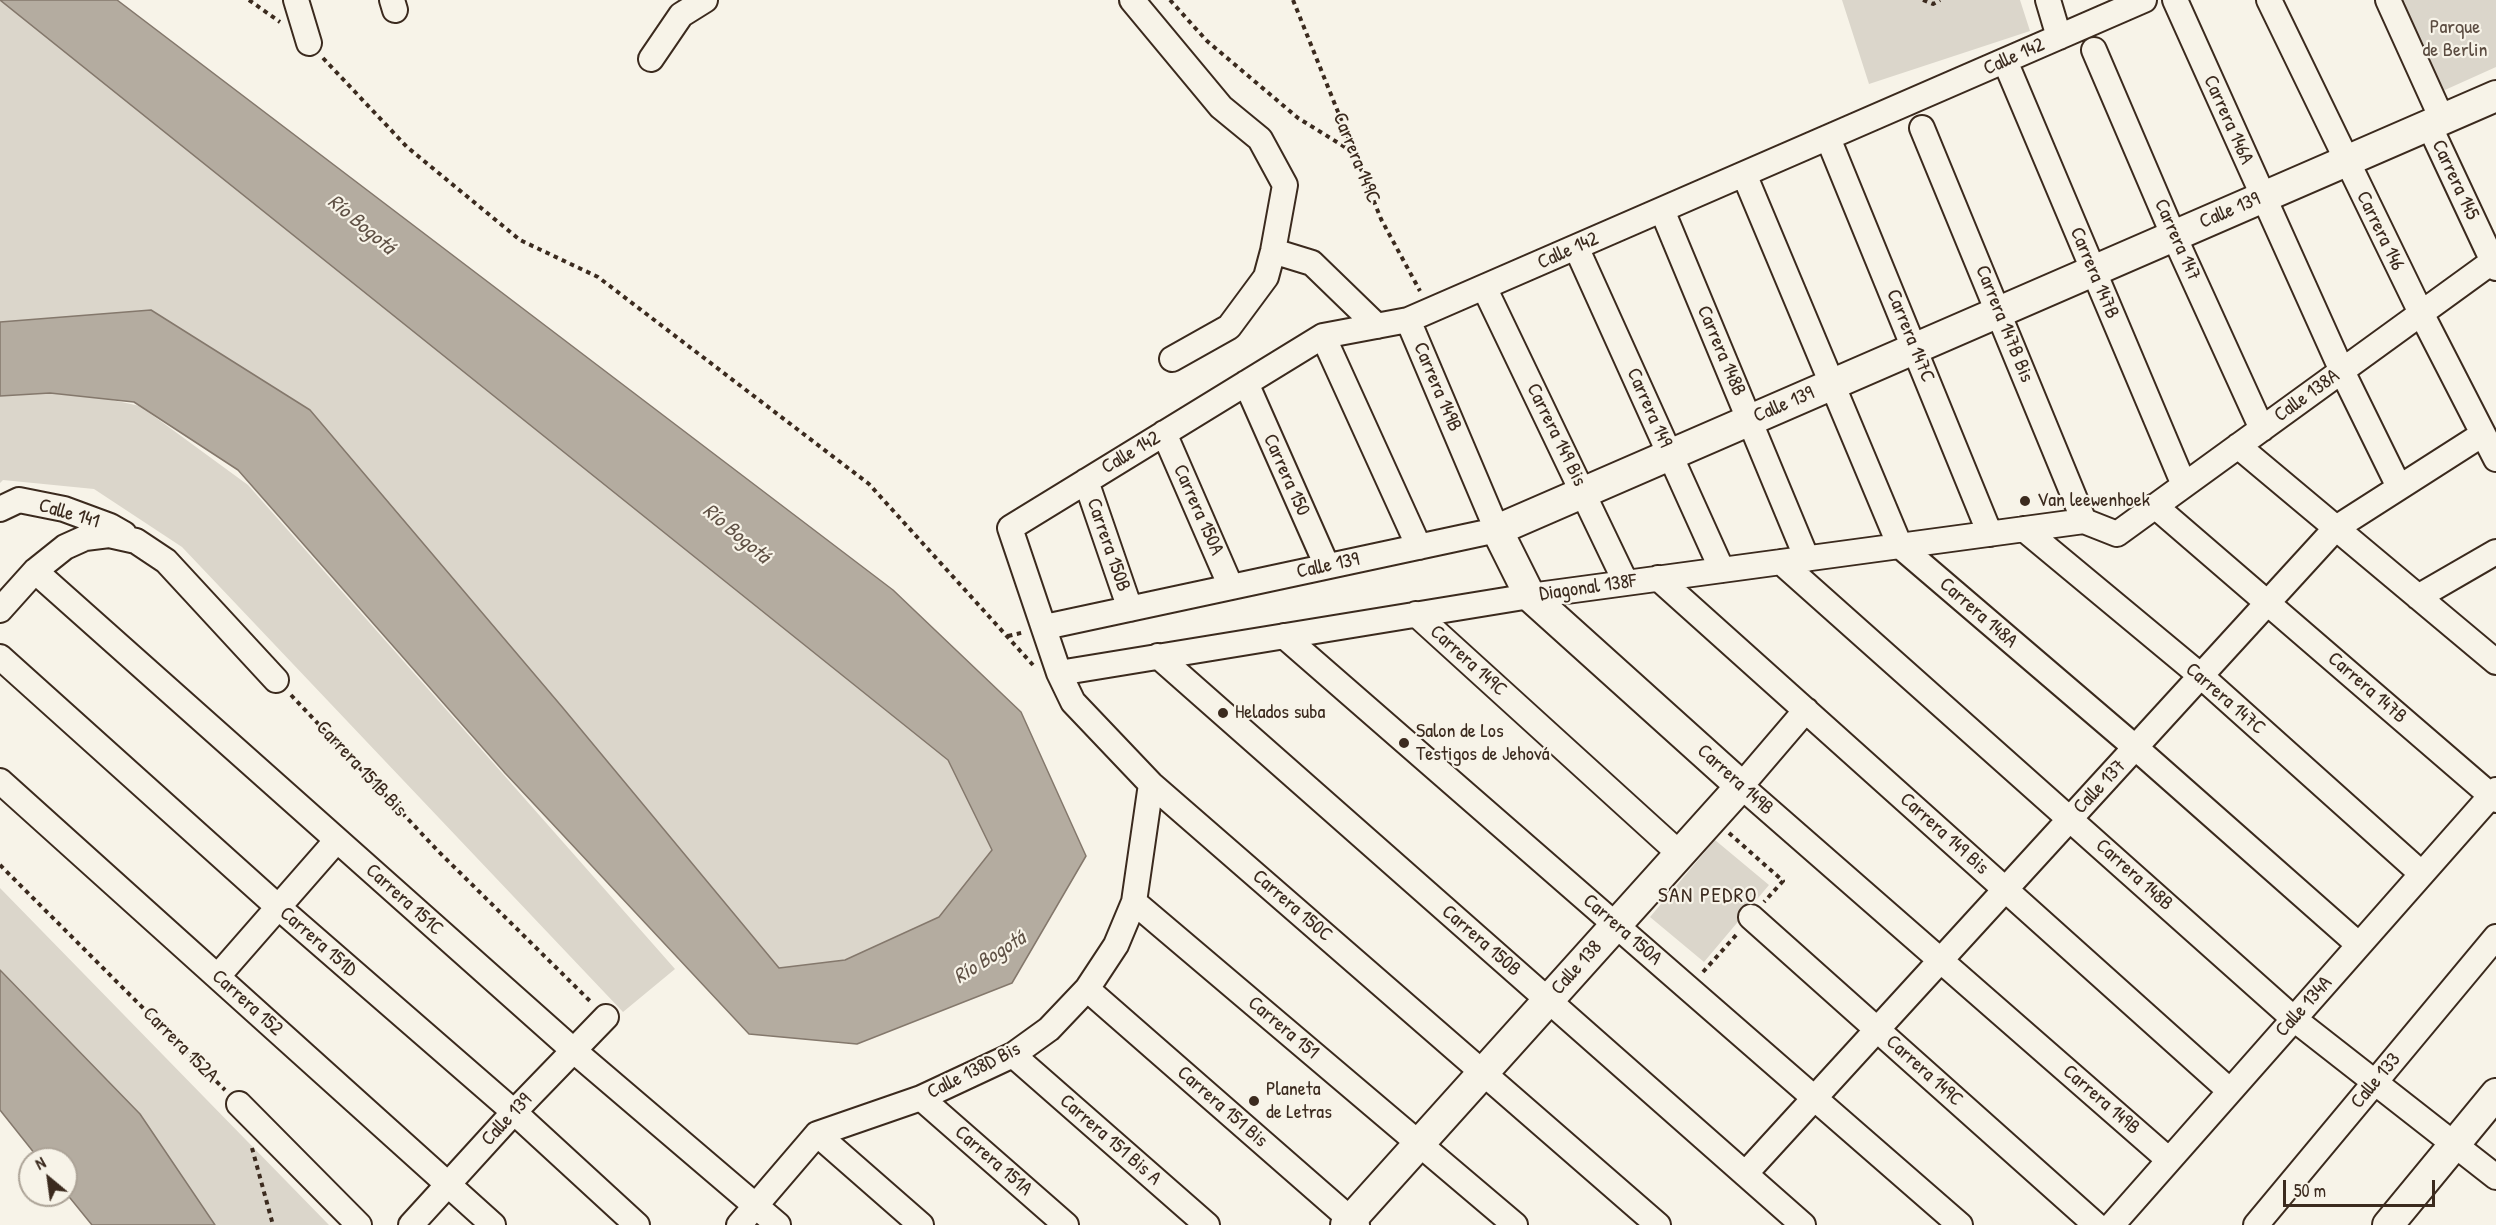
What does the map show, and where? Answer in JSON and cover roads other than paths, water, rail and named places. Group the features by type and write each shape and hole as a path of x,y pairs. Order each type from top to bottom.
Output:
{"main road":[{"name":"Calle 139","path":"1497,530 2496,96"},
{"name":"Carrera 149B","path":"1497,530 1530,596 1741,786"},
{"name":"Calle 138","path":"1351,1223 1741,786"},
{"path":"2388,1225 2496,1094"}],"street":[{"path":"296,0 309,43"},
{"path":"651,59 681,15 705,0"},
{"path":"1132,0 1221,107 1260,140 1285,185 1266,276 1229,327 1172,359"},
{"path":"2048,0 2059,37"},
{"name":"Calle 142","path":"1010,528 1323,336 1408,320 2144,0"},
{"name":"Carrera 146A","path":"2175,0 2342,371 2399,487"},
{"name":"Carrera 146","path":"2269,0 2421,314 2491,447"},
{"name":"Carrera 145","path":"2388,0 2435,122 2495,263"},
{"name":"Carrera 147","path":"2094,50 2174,236 2262,429"},
{"name":"Carrera 147B","path":"2005,61 2184,485"},
{"name":"Carrera 147B Bis","path":"1922,128 2084,522"},
{"name":"Carrera 147C","path":"1828,138 1990,534"},
{"name":"Carrera 148A","path":"1744,174 1900,546 2136,748 2359,945"},
{"name":"Carrera 148B","path":"1662,210 1807,559"},
{"name":"Carrera 149","path":"1576,247 1722,570"},
{"path":"1273,251 1312,263 1377,326"},
{"name":"Calle 138A","path":"2117,534 2495,263"},
{"name":"Carrera 149 Bis","path":"1484,287 1626,583"},
{"name":"Carrera 149B","path":"1408,320 1497,530"},
{"path":"1323,336 1419,547"},
{"name":"Carrera 150","path":"1246,383 1326,566"},
{"name":"Carrera 150A","path":"1164,433 1231,587"},
{"path":"2238,446 2495,660"},
{"name":"Calle 137","path":"1745,1174 2336,528 2399,487 2491,447"},
{"name":"Carrera 150B","path":"1086,481 1130,609"},
{"name":"Calle 141","path":"0,509 19,500 64,509 110,526 136,541"},
{"name":"Carrera 147B","path":"2155,506 2494,795"},
{"name":"Diagonal 138F","path":"1049,673 1530,596 2024,529 2084,522 2117,534"},
{"name":"Carrera 150C","path":"1010,528 1045,627 1049,673 1073,702 1151,784 1658,1225"},
{"name":"Carrera 147C","path":"2024,529 2201,676 2422,874"},
{"name":"Calle 139","path":"1045,627 1497,530"},
{"path":"0,610 35,571 64,547 85,538 109,535 136,541 166,561 276,680"},
{"path":"2418,597 2496,552"},
{"name":"Carrera 148B","path":"1781,562 2294,1019 2496,1177"},
{"name":"Carrera 151C","path":"35,571 573,1050 778,1225"},
{"name":"Carrera 149 Bis","path":"1658,578 2230,1091"},
{"name":"Carrera 149C","path":"1416,614 1680,854"},
{"name":"Carrera 150A","path":"1284,636 1960,1225"},
{"name":"Carrera 150B","path":"1158,656 1803,1225"},
{"name":"Carrera 151D","path":"0,657 277,906 514,1112 638,1225"},
{"name":"Calle 138","path":"1741,786 1806,710"},
{"name":"Carrera 152","path":"0,781 493,1225"},
{"name":"Calle 138D Bis","path":"818,1134 921,1098 1013,1054 1049,1029 1087,989 1116,945 1134,902 1151,784"},
{"name":"Carrera 149B","path":"1741,786 2169,1160"},
{"name":"Calle 134A","path":"2112,1225 2494,795"},
{"path":"218,976 337,840"},
{"name":"Carrera 151","path":"1134,902 1515,1225"},
{"name":"Carrera 149C","path":"1751,917 2096,1225"},
{"name":"Calle 133","path":"2256,1225 2496,937"},
{"name":"Carrera 151 Bis","path":"1087,989 1351,1223"},
{"name":"Calle 139","path":"411,1225 514,1112 606,1017"},
{"name":"Carrera 151 Bis A","path":"1013,1054 1207,1225"},
{"name":"Carrera 151A","path":"921,1098 1066,1225"},
{"path":"239,1104 359,1225"},
{"path":"739,1225 818,1134 921,1225"}],"water":[{"name":"Río Bogotá","path":"0,0 117,0 893,590 1021,712 1086,856 1012,983 857,1044 749,1034 505,773 238,470 134,402 50,393 0,396 0,322 151,310 310,410 563,708 779,968 845,960 939,917 992,850 948,760"},
{"path":"0,970 140,1114 215,1225 92,1225 77,1207 78,1147 29,1147 0,1110"}],"place":[{"name":"Van leewenhoek","path":"2025,501"},
{"name":"Helados suba","path":"1223,713"},
{"name":"Salon de Los Testigos de Jehová","path":"1404,743"},
{"name":"Planeta de Letras","path":"1254,1101"}],"district":[{"name":"SAN PEDRO","path":"1708,896"}],"park label":[{"name":"Parque de Berlin","path":"2455,40"}]}
